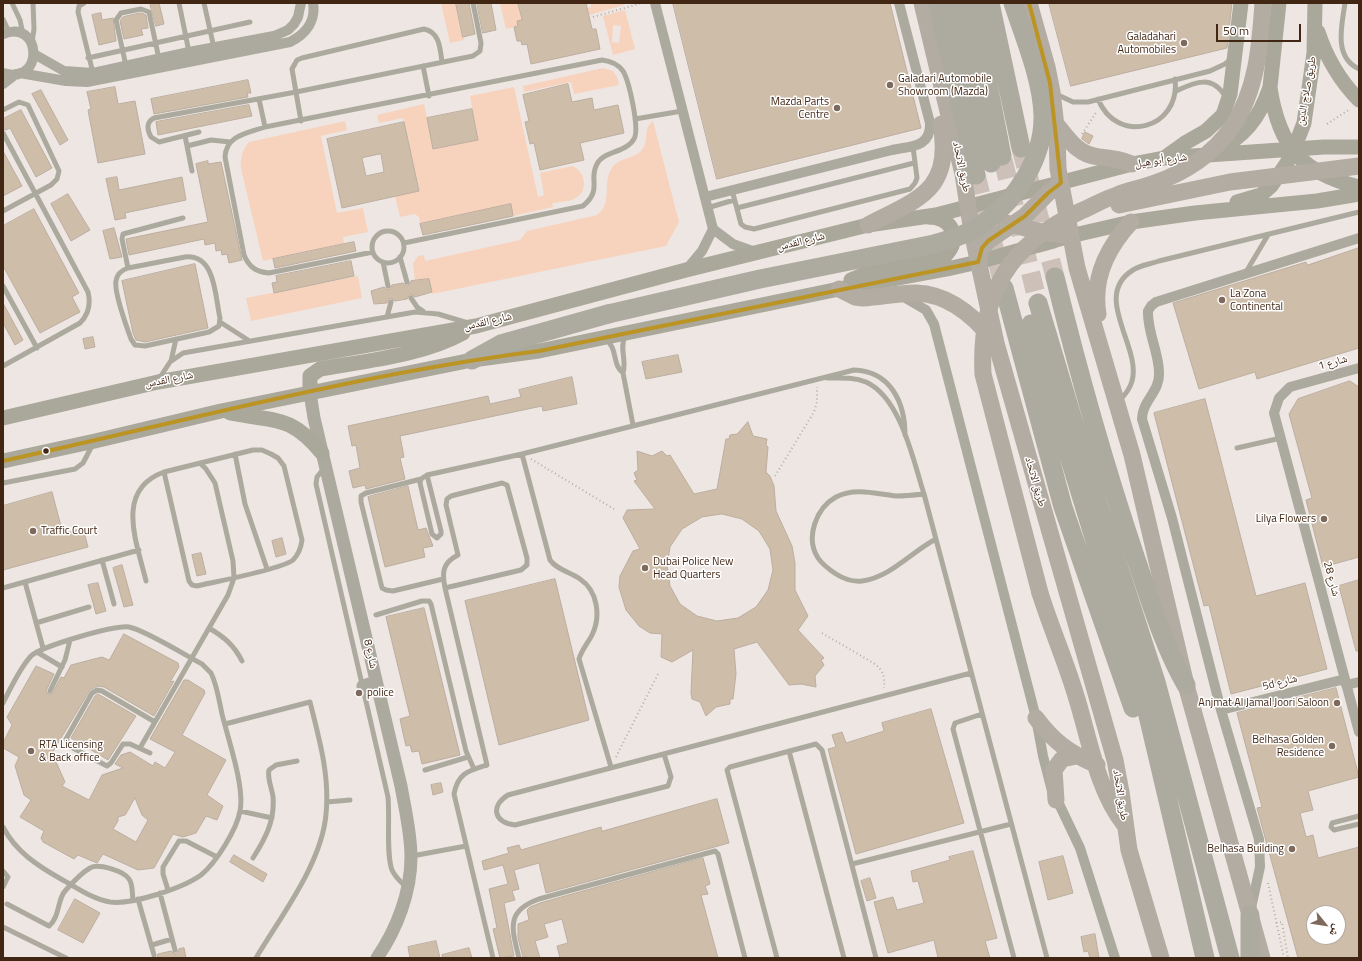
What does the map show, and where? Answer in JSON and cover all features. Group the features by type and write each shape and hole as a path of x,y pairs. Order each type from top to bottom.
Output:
{"highway":[{"path":"956,3 997,161 972,3"},
{"path":"990,3 1021,148"},
{"path":"472,360 501,344 608,314 760,279 934,244 960,236 983,224 1004,206 1020,186 1032,164 1040,137 1043,114 1038,88 1013,3"},
{"path":"928,7 976,175"},
{"path":"1055,277 1078,370 1118,504 1163,637 1173,662 1186,685"},
{"path":"1004,288 1063,507 1136,715 1147,754 1154,772 1165,789"},
{"path":"1204,958 1146,707 1049,392 1032,304 1156,682 1230,958"},
{"path":"1250,915 1250,958"}],"main road":[{"path":"1029,3 1052,92 1056,124 1057,163 1077,268 1110,376 1134,462 1186,685 1262,958"},
{"path":"1164,158 1215,125 1223,115 1228,104 1236,52 1241,3"},
{"path":"1125,826 1110,803 1076,694 1040,593 987,396 981,351 989,308 996,287 1007,268 1020,252 1035,238 1064,219 1117,194 1170,177 1200,159 1220,141 1239,116 1252,87 1260,47 1263,3"},
{"path":"1212,155 1246,131 1260,112 1270,87 1279,3"},
{"path":"868,225 916,200 926,193 933,184 943,161 944,146 925,41 928,7"},
{"name":"طريق الاتحاد","path":"928,7 963,174 978,262 996,343 1114,760 1121,792 1129,850 1161,958"},
{"path":"1314,10 1325,51 1334,70 1357,103"},
{"name":"طريق صلاح الدين","path":"1195,213 1261,195 1271,186 1280,174 1293,150 1304,123 1314,53 1314,10"},
{"path":"1270,87 1278,124 1293,150 1304,162 1319,174 1359,187"},
{"path":"1056,124 1070,143 1082,152 1098,157 1115,158 1132,164"},
{"name":"شارع أبو هيل","path":"968,206 1132,164 1164,158 1359,147"},
{"path":"1082,211 1230,182 1359,166"},
{"path":"978,262 985,244 1013,225 1060,183"},
{"path":"3,461 221,411 472,360 539,351 603,336 978,262 1070,236 1132,222 1195,213 1317,201 1359,194"},
{"path":"968,206 1013,225 1041,232 1070,236"},
{"name":"شارع القدس","path":"7,416 158,382 476,326 686,270 868,225 925,217 968,206"},
{"path":"839,289 853,279 864,274 945,256 951,250 954,243 954,233 950,226 936,217 925,217"},
{"path":"1110,376 1098,310 1097,291 1100,272 1107,254 1118,236 1132,222"},
{"path":"839,289 855,297 863,298 897,294 928,294 951,303 971,317 996,343"},
{"path":"310,393 310,376 314,372 442,344 476,326"},
{"path":"221,411 286,422 303,432 324,460"},
{"path":"1036,718 1054,740 1076,756 1097,765"},
{"path":"1056,800 1054,777 1057,764 1062,759 1076,756"}],"street":[{"path":"34,54 64,70 92,73 282,34 288,30 298,17 301,3"},
{"path":"3,72 66,81 87,82 290,42 302,35 310,25 313,16 313,3"},
{"path":"655,3 713,229 733,244 756,253"},
{"path":"704,198 733,196 892,150 913,147 925,141 930,130 930,123 899,3"},
{"path":"3,84 31,64 34,54 32,43 22,34 6,33"},
{"path":"686,270 702,251 713,229"},
{"path":"1250,915 1260,867 1259,839 1221,710 1172,518 1142,419 1144,405 1155,392 1159,382 1160,372 1148,317 1151,306 1156,302 1359,238"},
{"path":"897,294 926,310 934,324 1036,718 1043,756 1056,800 1080,848 1115,958"},
{"name":"شارع 1","path":"1281,435 1280,414 1284,400 1294,391 1313,382 1359,368"},
{"name":"شارع 8","path":"310,393 324,460 404,804 411,856 407,889 396,922 377,958"},
{"name":"شارع 28","path":"1281,435 1345,682 1354,696 1359,732"},
{"path":"363,686 376,682"},
{"name":"5d شارع","path":"1221,710 1345,682 1359,682"}],"lane":[{"path":"12,3 20,20 22,34"},
{"path":"32,43 34,29 33,3"},
{"path":"84,3 79,6 78,12 92,73"},
{"path":"179,3 189,52"},
{"path":"204,3 214,48"},
{"path":"199,132 156,141 149,134 148,123 154,118 296,92 473,56 480,51 481,43 473,3"},
{"path":"1345,3 1340,41 1348,60 1359,69"},
{"path":"126,66 116,20 121,13 141,9 149,12 159,59"},
{"path":"3,19 6,33"},
{"path":"88,58 250,22"},
{"path":"301,121 292,69 297,60 419,29 429,30 436,36 442,62"},
{"path":"1052,92 1073,102 1088,102 1218,68 1225,64 1236,52"},
{"path":"373,252 269,274 256,270 251,266 244,255 225,156 230,142 237,136 265,127 429,96 602,60 618,66 625,76 637,127 634,139 627,147 599,161 595,170 594,192 588,202 580,208 404,243"},
{"path":"423,66 429,96"},
{"path":"1098,99 1101,105 1114,120 1133,127 1143,126 1162,118 1173,101 1176,91 1175,79"},
{"path":"1176,91 1200,82 1211,83 1220,88 1226,97 1228,104"},
{"path":"258,99 265,127"},
{"path":"3,110 19,102 28,105 58,168 59,175 54,182 3,211"},
{"path":"635,119 682,111"},
{"path":"3,133 88,292 90,303 87,314 80,323 3,366"},
{"path":"185,136 192,171"},
{"path":"187,146 211,140 230,142"},
{"path":"707,208 733,196 739,220 745,227 750,229 910,188 915,183 917,178 913,147"},
{"path":"736,208 914,162"},
{"path":"1117,402 1129,388 1134,372 1117,309 1118,292 1125,277 1134,270 1151,264 1359,212"},
{"path":"128,268 122,239 123,234 183,218"},
{"path":"384,231 394,231 402,238 404,243 403,253 392,262 383,262 375,257 373,252 372,247 375,237 384,231"},
{"path":"1245,273 1268,235"},
{"path":"220,322 213,331 142,346 132,342 116,284 119,274 128,268 186,257 200,259 209,269 220,322 248,340"},
{"path":"400,257 407,282"},
{"path":"383,262 388,286"},
{"path":"3,286 37,348"},
{"path":"411,298 417,307 424,312"},
{"path":"387,317 391,302"},
{"path":"170,362 183,353 248,340 424,312 444,316 476,326"},
{"path":"627,332 621,346 624,364 623,373 633,425"},
{"path":"603,336 614,348 619,368 623,373"},
{"path":"158,382 170,362 176,339"},
{"path":"443,579 394,591 382,588 361,502 361,496 366,493 421,479 427,475 522,454 825,378 844,371 863,370 875,374 892,387 900,402 904,418 905,435"},
{"path":"825,378 853,379 867,382 875,387 890,403 905,435 924,494 1047,958"},
{"path":"1237,448 1281,435"},
{"path":"3,483 75,469 83,463 95,441"},
{"path":"146,581 133,521 136,494 144,483 155,475 164,472 253,450 262,450 278,458 284,466 287,473 302,540 301,547 292,560 266,569 197,586 190,583 164,472"},
{"path":"236,454 245,504 266,569"},
{"path":"522,454 550,560 559,569 582,580 591,592 597,606 596,626 579,659 611,766"},
{"path":"324,460 317,477 316,484 388,797 390,819 390,864 396,877 407,889"},
{"path":"140,748 228,595 234,578 233,561 217,491 211,476 200,463"},
{"path":"421,479 432,534 437,538 441,534 441,531 427,475"},
{"path":"445,588 521,570 527,565 527,558 507,485 502,483 451,496 447,499 446,505 458,555 445,565 442,574 445,588 487,765 474,769 462,776 456,784 454,794 493,958"},
{"path":"924,494 897,496 858,492 836,497 822,509 814,523 812,540 814,548 818,559 831,570 843,578 860,581 875,578 890,571 912,552 936,539"},
{"path":"3,588 139,550"},
{"path":"102,560 114,604"},
{"path":"25,582 43,648"},
{"path":"376,614 422,601 429,601 432,604 468,757 474,769"},
{"path":"36,623 89,606"},
{"path":"3,703 25,664 43,648 117,628 128,627 139,631 205,667 211,673 225,724 240,791 240,811 234,829 217,857 201,874 168,890 136,899 116,902 100,900 26,857 12,841 3,827"},
{"path":"209,628 232,645 242,661"},
{"path":"50,691 62,667 70,640"},
{"path":"37,652 62,667"},
{"path":"664,754 671,777 668,786 515,825 505,824 498,818 496,809 498,804 500,800 508,795 611,766 664,754 971,673"},
{"path":"150,753 130,744 123,744 108,766 71,747 66,739 92,693 97,690 102,691 155,722"},
{"path":"225,724 310,702 322,752 327,802 324,828 310,866 256,958"},
{"path":"982,714 955,723 953,726 1014,958"},
{"path":"777,958 726,771 730,767 813,744 821,747 876,958"},
{"path":"789,751 844,958"},
{"path":"425,770 468,757"},
{"path":"253,858 269,828 272,818 273,797 269,770 276,765 297,761"},
{"path":"327,802 350,800"},
{"path":"240,811 272,818"},
{"path":"1359,816 1332,823 1331,827 1334,830 1359,824"},
{"path":"852,864 1011,824"},
{"path":"168,890 163,874 163,867 179,841 186,841 217,857"},
{"path":"411,856 466,846"},
{"path":"519,958 513,929 513,921 523,906 539,899 715,851 718,854 745,958"},
{"path":"7,904 49,926 60,907 61,896 71,884 90,867 104,867 129,878 154,955"},
{"path":"3,871 8,877 3,887"},
{"path":"160,893 175,950"},
{"path":"3,927 66,958"},
{"path":"152,945 172,939"}],"path":[{"path":"593,17 642,3"},
{"path":"1327,124 1357,103"},
{"path":"1078,140 1101,105"},
{"path":"775,476 814,412 817,402 816,380"},
{"path":"522,454 614,508"},
{"path":"822,633 875,664 882,670 885,679 884,688 880,696"},
{"path":"611,766 659,672"},
{"path":"1284,958 1276,923 1282,922 1288,958"}],"shaded area":[{"path":"441,3 456,3 464,40 450,43"},
{"path":"500,3 518,3 522,20 518,26 506,29"},
{"path":"591,3 623,3 624,5 589,15 587,8 591,7"},
{"path":"625,10 635,49 613,55 603,16","holes":["613,25 621,26 619,43 612,42"]},
{"path":"603,68 613,71 617,77 619,85 574,94 571,82 524,92 523,86"},
{"path":"514,87 538,197 544,195 540,173 573,166 581,173 584,182 584,187 579,196 569,201 552,203 553,207 513,216 511,205 420,224 419,217 415,214 400,217 395,196 419,191 404,122 403,118 379,123 377,115 424,104 434,149 478,140 470,96"},
{"path":"345,121 347,130 321,136 337,213 363,208 368,232 343,237 344,244 263,261 241,169 241,158 243,151 249,142"},
{"path":"653,121 679,222 666,246 432,294 429,279 415,282 413,263 418,256 424,255 425,261 520,240 527,231 597,215 604,207 607,182 611,170 618,162 632,157 641,151 645,144 648,128"},
{"path":"358,276 362,298 251,321 246,298"}],"building":[{"path":"150,3 159,3 164,24 156,26"},
{"path":"456,3 469,3 475,34 463,37"},
{"path":"477,3 491,3 496,30 483,33"},
{"path":"518,3 586,3 592,29 596,29 600,49 531,64 527,44 522,45 521,41 517,41 514,27 518,26 517,21 522,20"},
{"path":"673,3 890,3 921,128 717,179"},
{"path":"1049,3 1232,3 1227,48 1071,86"},
{"path":"101,13 102,20 113,18 116,41 99,45 92,15"},
{"path":"141,13 146,15 148,28 141,29 143,35 124,39 120,21 123,17"},
{"path":"248,80 251,93 247,93 248,97 154,114 151,99"},
{"path":"568,84 572,102 592,98 594,110 618,105 624,133 580,143 584,160 540,170 534,143 530,144 525,122 529,121 523,95"},
{"path":"115,87 118,104 135,101 145,154 98,163 88,110 91,109 87,92"},
{"path":"41,90 68,140 60,145 32,94"},
{"path":"249,105 252,116 158,135 156,122"},
{"path":"472,109 478,140 433,149 427,118"},
{"path":"21,110 52,168 36,177 10,128 6,130 3,129 3,119"},
{"path":"404,122 419,191 342,208 327,139","holes":["381,154 384,172 366,176 362,158"]},
{"path":"1085,132 1093,136 1089,144 1082,139"},
{"path":"3,151 22,186 3,196"},
{"path":"208,161 208,164 221,162 242,260 229,263 227,254 222,255 221,250 216,251 215,243 205,245 204,239 129,255 126,239 208,222 196,164"},
{"path":"117,177 119,190 182,177 186,200 125,213 126,218 115,220 106,179"},
{"path":"68,194 90,230 71,241 51,204"},
{"path":"511,204 513,216 423,235 420,224"},
{"path":"34,209 79,293 72,297 80,312 40,333 3,266 3,226"},
{"path":"114,228 122,257 110,259 103,231"},
{"path":"354,242 356,251 275,268 273,259"},
{"path":"1359,248 1359,348 1257,379 1255,372 1199,389 1173,303 1306,262 1307,265"},
{"path":"351,261 354,276 274,293 272,283 277,282 276,276"},
{"path":"195,264 208,328 145,342 136,340 133,333 122,281"},
{"path":"429,279 432,292 415,297 410,294 407,299 395,301 390,298 387,303 374,304 371,291 384,287 388,290 392,285 403,283 408,286 411,281"},
{"path":"3,303 23,340 15,345 3,323"},
{"path":"93,337 95,347 85,349 83,339"},
{"path":"678,355 682,372 646,379 642,362"},
{"path":"572,377 577,404 543,411 542,406 400,436 404,457 400,458 405,479 366,489 365,485 353,488 349,471 360,468 356,445 352,446 348,426 488,396 490,404 521,397 519,390"},
{"path":"1350,381 1359,387 1359,557 1323,567 1306,500 1312,498 1289,414 1298,399"},
{"path":"1205,399 1256,596 1305,583 1327,669 1231,694 1209,605 1204,606 1154,413"},
{"name":"Dubai Police New Head Quarters","path":"748,422 753,436 767,439 766,445 768,447 766,472 770,476 774,486 776,511 792,546 795,563 795,590 808,616 798,630 824,658 821,660 824,665 815,676 816,687 801,684 789,685 757,642 734,649 736,674 733,699 730,699 730,704 716,707 706,716 700,702 692,699 693,650 672,662 661,657 662,634 650,633 639,626 626,610 619,587 620,576 633,551 640,549 623,518 627,510 655,509 634,481 637,480 634,473 638,470 637,451 652,456 662,451 667,456 670,455 694,494 717,489 726,439 729,439 730,435 737,434","holes":["722,514 742,519 759,531 770,549 773,570 768,590 756,607 738,618 717,621 697,616 680,604 670,586 667,565 670,547 682,529 702,517"]},
{"path":"408,486 418,530 426,528 433,546 423,548 425,557 385,567 368,497"},
{"name":"Traffic Court","path":"52,492 63,534 83,528 88,547 3,570 3,506"},
{"path":"282,538 286,554 276,557 272,541"},
{"path":"201,553 206,574 197,576 192,555"},
{"path":"122,565 133,605 124,607 113,568"},
{"path":"555,579 589,720 499,745 465,601"},
{"path":"1359,580 1359,651 1356,651 1339,586"},
{"path":"98,583 106,611 96,614 88,585"},
{"path":"424,608 460,755 422,764 419,751 412,752 410,745 406,746 400,719 410,716 386,617"},
{"name":"RTA Licensing & Back office","path":"124,634 178,663 179,667 170,682 174,681 154,716 104,687 97,686 90,690 52,753 65,782 62,786 89,800 102,775 123,768 115,764 121,755 130,752 153,766 155,762 165,768 175,752 150,739 184,680 188,680 204,690 205,693 182,735 226,760 207,795 223,806 217,820 206,816 196,833 183,837 173,834 154,868 138,870 103,854 97,863 78,855 74,859 43,842 41,838 44,831 20,817 31,800 24,795 15,766 19,757 3,748 3,743 12,725 7,717 36,666 54,674 46,691 48,694 52,694 61,677 64,678 71,665 102,657 109,660","holes":["135,798 142,815 148,820 136,842 113,829 118,821 118,817 125,815"]},
{"path":"1336,688 1359,777 1308,791 1313,810 1300,813 1306,837 1313,835 1318,858 1359,847 1359,958 1298,958 1257,808 1262,807 1237,713"},
{"name":"RTA Licensing & Back office","path":"98,694 136,716 108,760 71,738 95,696"},
{"path":"931,709 964,823 856,854 828,749 836,747 832,735 842,732 846,743 884,731 882,723"},
{"path":"441,783 443,792 433,795 431,785"},
{"path":"717,799 729,843 546,893 539,863 514,870 519,889 512,891 515,900 504,903 514,956 500,958 493,929 497,928 489,889 508,884 503,865 484,870 482,861 509,853 507,848 519,845 521,850 601,827 602,831"},
{"path":"973,851 997,938 985,941 990,958 938,958 934,940 888,953 874,902 893,897 897,910 924,903 918,881 913,882 911,871 950,860 949,857"},
{"path":"234,855 267,874 263,882 230,862"},
{"path":"1063,856 1073,893 1048,900 1039,862"},
{"path":"703,858 710,884 705,886 708,894 701,895 718,958 560,958 557,946 568,943 562,919 544,924 548,937 535,941 540,958 529,958 528,956 523,957 518,938 518,924 529,920 527,910 530,907"},
{"path":"870,878 876,898 867,901 861,881"},
{"path":"75,899 100,913 83,943 58,930"},
{"path":"1095,934 1099,958 1090,958 1088,951 1084,952 1081,937"},
{"path":"436,941 440,958 410,958 408,947"},
{"path":"184,948 186,958 157,958 158,954 171,951 176,954 179,949"},
{"path":"469,948 472,958 443,958 442,955"}],"tunnel":[{"path":"1021,148 1055,277"},
{"path":"1003,160 1038,303"},
{"path":"976,175 1004,288"}],"transit line":[{"path":"3,461 270,400 404,372 539,351 978,262 982,248 988,241 1025,216 1048,193 1061,183 1050,83 1029,3"}],"place":[{"name":"Galadahari Automobiles","path":"1184,43"},
{"name":"Galadari Automobile Showroom (Mazda)","path":"890,85"},
{"name":"Mazda Parts Centre","path":"837,108"},
{"name":"La Zona Continental","path":"1222,300"},
{"name":"Lilya Flowers","path":"1324,519"},
{"name":"Traffic Court","path":"33,531"},
{"name":"Dubai Police New Head Quarters","path":"645,568"},
{"name":"police","path":"359,693"},
{"name":"Anjmat Al Jamal Joori Saloon","path":"1337,703"},
{"name":"Belhasa Golden Residence","path":"1332,746"},
{"name":"RTA Licensing & Back office","path":"31,751"},
{"name":"Belhasa Building","path":"1292,849"}]}
